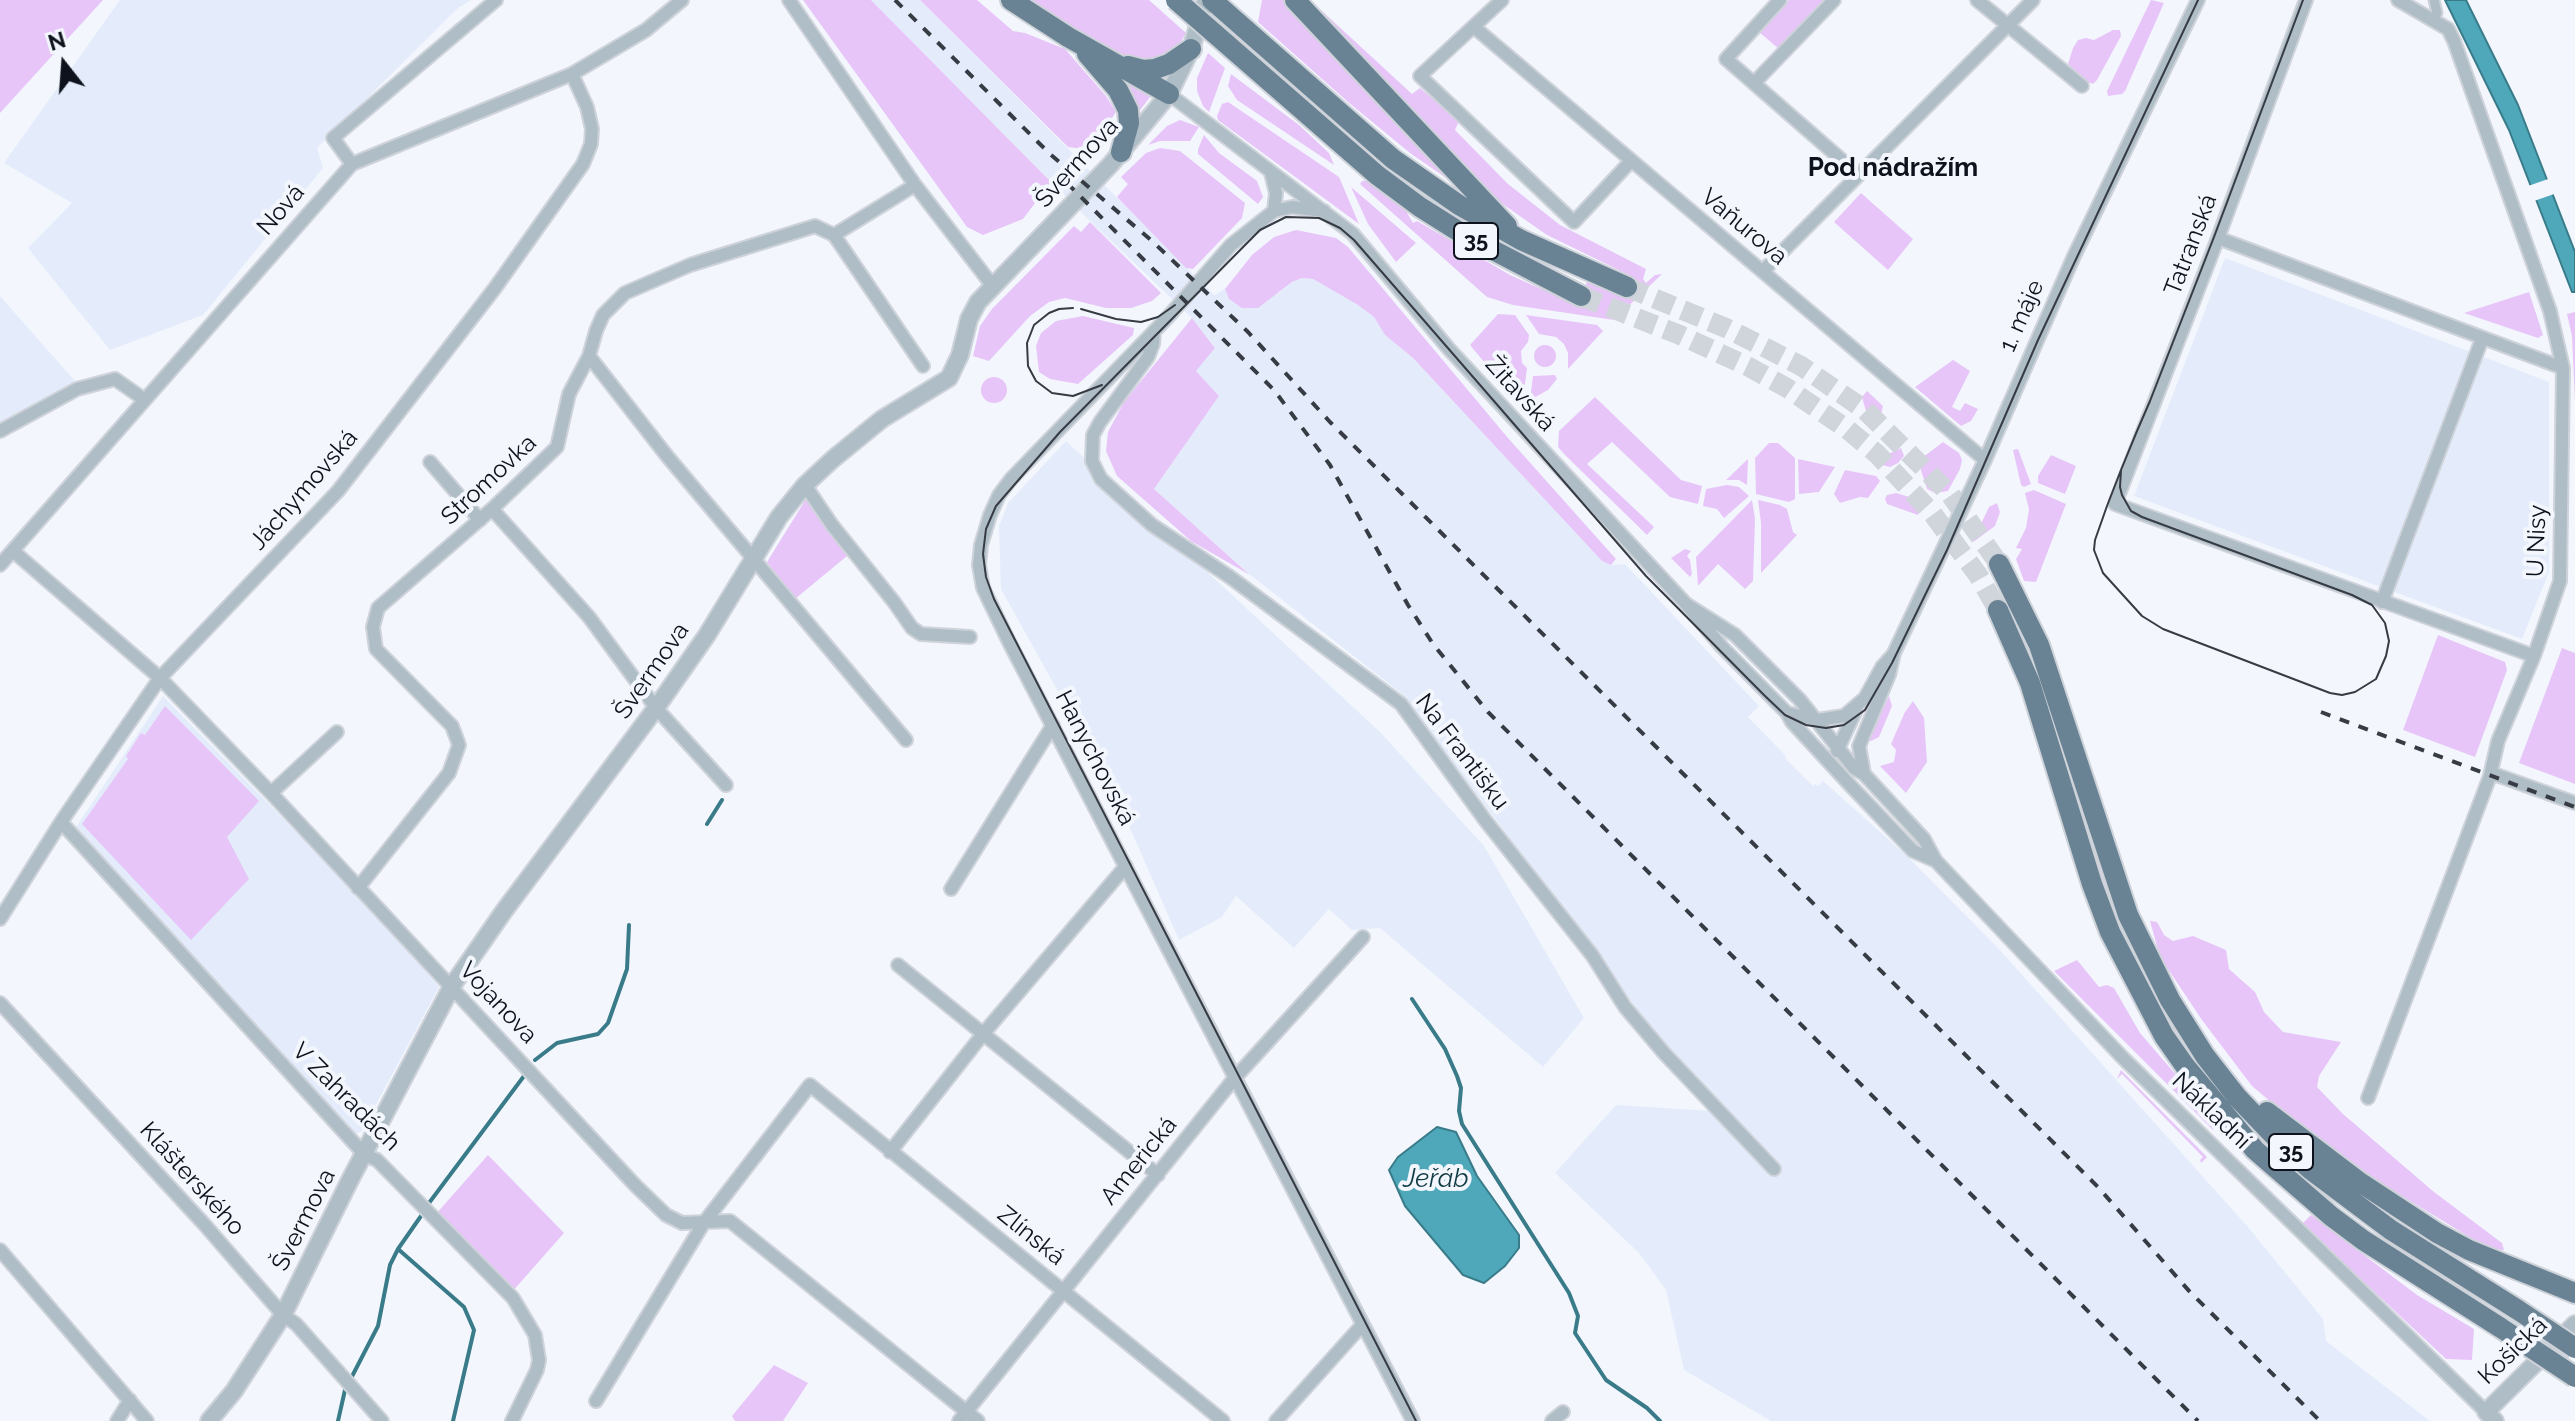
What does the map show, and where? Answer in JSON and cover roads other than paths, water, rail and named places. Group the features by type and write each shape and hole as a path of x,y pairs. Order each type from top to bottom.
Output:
{"highway":[{"path":"1011,0 1169,94"},
{"name":"35","path":"1176,0 1377,175 1420,207 1500,254 1581,296"},
{"path":"1295,0 1521,240"},
{"name":"35","path":"1207,5 1269,51 1393,159 1482,220 1627,287"},
{"path":"1077,42 1143,70 1169,64 1191,49"},
{"path":"1077,42 1118,90 1128,110 1129,123 1121,152"},
{"name":"35","path":"1999,564 2039,645 2128,915 2153,970 2189,1032 2237,1097 2311,1170 2391,1230 2575,1348"},
{"name":"35","path":"1998,610 2030,683 2092,884 2110,932 2133,979 2178,1056 2227,1119 2286,1178 2363,1240 2575,1377"},
{"path":"2189,1032 2259,1105 2288,1130 2401,1211 2469,1250 2575,1293"}],"street":[{"path":"352,164 333,138 496,0"},
{"name":"Nová","path":"0,565 352,164 572,74 646,30 682,0"},
{"path":"789,0 915,185 992,285"},
{"path":"1502,0 1420,76 1574,222 1631,161"},
{"path":"1780,0 1726,59 1859,175"},
{"path":"1754,83 1834,0"},
{"path":"1977,0 2082,86"},
{"path":"1763,271 2033,0"},
{"name":"1. máje","path":"1864,774 1859,753 1889,675 1894,653 1985,460 2067,270 2198,0"},
{"name":"Tatranská","path":"2306,0 2115,504 2382,602"},
{"name":"U Nisy","path":"2368,1098 2491,773 2498,741 2534,656 2560,581 2563,368 2550,311 2454,41 2448,29 2398,0"},
{"path":"2433,20 2437,13 2434,0"},
{"name":"Švermova","path":"209,1421 234,1391 283,1315 452,986 707,635 779,517 805,485 882,419 949,378 978,302 1121,152 1169,94 1191,49 1207,5"},
{"name":"Vaňurova","path":"1474,27 1985,460"},
{"name":"Jáchymovská","path":"0,919 61,822 160,678 338,491 495,288 583,164 591,144 592,129 587,107 572,74"},
{"name":"Žitavská","path":"1169,94 1353,234 1449,349 1686,604 1722,647 1787,713"},
{"path":"1271,173 1276,193 1274,211 1292,207 1324,211"},
{"path":"915,185 834,235 923,366"},
{"name":"Hanychovská","path":"1274,211 1231,245 1154,331 1011,479 999,495 984,530 979,565 983,588 1413,1421"},
{"name":"Stromovka","path":"358,888 449,773 459,745 452,726 376,649 373,627 378,608 480,520 557,447 569,394 589,356 603,315 625,293 690,265 815,226 834,235"},
{"path":"2218,238 2563,368"},
{"name":"Na Františku","path":"1154,331 1148,357 1093,435 1092,461 1101,479 1152,525 1230,577 1401,704 1485,820 1592,955 1625,1007 1664,1053 1774,1169"},
{"path":"2482,339 2382,602 2534,656"},
{"path":"589,356 667,456 906,740"},
{"path":"0,431 77,389 115,379 145,400"},
{"path":"430,462 480,520"},
{"path":"805,485 912,628 921,634 970,637"},
{"path":"492,509 589,617 656,708 726,785"},
{"name":"Vojanova","path":"13,551 160,678 666,1215 682,1223 730,1221 962,1416 978,1421"},
{"name":"Žitavská","path":"1686,604 1735,635 1809,709 1854,768 1864,774"},
{"name":"1. máje","path":"1839,750 1858,707 1894,653"},
{"name":"1. máje","path":"1787,713 1818,720 1844,716 1858,707"},
{"path":"1809,709 1824,717 1844,716"},
{"name":"Nákladní","path":"1787,713 1842,777 1913,851 1936,861"},
{"path":"951,889 1053,725"},
{"path":"271,793 337,732"},
{"path":"1814,744 1823,750 1839,750 1852,747 1863,737"},
{"path":"1839,750 1837,767 1842,777"},
{"path":"2491,773 2575,803"},
{"name":"Nákladní","path":"1864,774 1924,839 1936,861 2123,1058 2490,1416"},
{"name":"V Zahradách","path":"61,822 365,1155 377,1160 513,1298 529,1322 538,1347 537,1370 512,1421"},
{"path":"890,1152 983,1034 1126,866"},
{"name":"Americká","path":"962,1416 1235,1078 1363,937"},
{"path":"898,965 1158,1175"},
{"name":"Klášterského","path":"0,1003 382,1421"},
{"name":"Zlínská","path":"703,1224 810,1085 1223,1421"},
{"path":"596,1401 703,1224"},
{"path":"0,1250 147,1421"},
{"path":"1276,1421 1363,1324"},
{"name":"Košická","path":"2490,1416 2575,1324"},
{"path":"117,1421 130,1400"},
{"path":"1552,1421 1563,1412"}],"water":[{"path":"2445,0 2466,0 2518,105 2575,252 2575,292 2572,292 2509,130"},
{"name":"Jeřáb","path":"1437,1127 1456,1132 1477,1176 1519,1235 1519,1248 1505,1266 1484,1283 1463,1275 1405,1206 1389,1170 1398,1157"}],"waterway":[{"path":"707,824 722,800"},
{"path":"535,1060 557,1043 598,1034 608,1023 627,969 629,925"},
{"path":"1412,999 1445,1049 1457,1076 1461,1088 1459,1111 1462,1124 1569,1293 1578,1316 1575,1333 1606,1380 1647,1408 1660,1421"},
{"path":"429,1203 524,1076"},
{"path":"338,1421 345,1390 378,1326 390,1265 421,1216"},
{"path":"398,1249 464,1307 474,1330 453,1421"}],"tunnel":[{"path":"1627,287 1726,328 1801,366 1865,410 1950,494 1999,564"},
{"path":"1581,296 1680,335 1749,367 1787,388 1847,429 1877,454 1932,513 1978,575 1998,610"}],"tram line":[{"path":"1416,1421 994,599 986,577 983,554 986,529 996,506 1060,432 1260,230 1286,217 1319,218 1340,228 1354,240 1646,576 1764,695 1785,715 1806,725 1826,728 1844,725 1865,710 1892,663 1947,550 2038,340 2198,0"},
{"path":"2121,470 2122,495 2131,511 2142,517 2372,605 2385,623 2389,641 2376,679 2355,692 2342,695 2330,693 2163,629 2142,616 2103,573 2094,550 2107,506 2121,470 2150,401 2214,237 2303,0"},
{"path":"1081,309 1141,322 1158,317 1175,305"},
{"path":"1073,308 1049,313 1034,325 1027,343 1028,366 1036,381 1052,393 1073,396 1102,385"}],"railway":[{"path":"895,0 1050,154 1152,241 1248,332 1330,422 2098,1187 2190,1292 2320,1421"},
{"path":"1067,183 1274,390 1330,465 1433,644 1488,712 2198,1421"},
{"path":"2321,712 2575,807"}],"district":[{"name":"Pod nádražím","path":"1893,168"}]}
